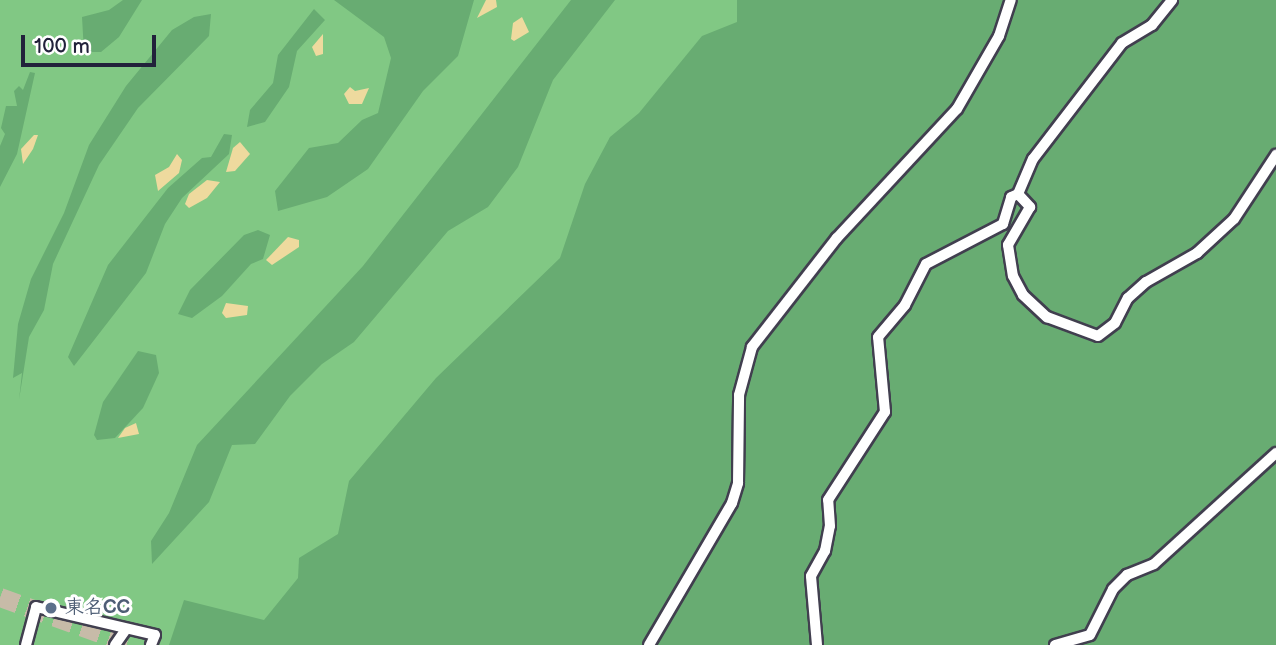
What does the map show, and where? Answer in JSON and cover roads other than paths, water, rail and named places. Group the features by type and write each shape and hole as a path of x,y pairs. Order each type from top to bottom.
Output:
{"street":[{"path":"649,645 732,503 739,463 739,395 752,346 837,238 957,109 999,36 1011,0"},
{"path":"817,645 811,576 825,551 830,526 828,500 885,412 878,337 905,305 926,264 1003,224 1011,197 1018,194 1033,159 1122,43 1152,25 1172,0"},
{"path":"1018,194 1030,207 1007,245 1023,295 1047,317 1098,336 1115,323 1128,298 1146,282 1197,253 1234,219 1276,155"},
{"path":"1055,645 1090,635 1113,589 1127,575 1154,564 1276,453"},
{"path":"26,645 36,607 155,635 151,645"},
{"path":"115,645 126,629"}],"tunnel":[{"path":"0,597 133,645"}],"place":[{"name":"東名CC","path":"51,608"}]}
